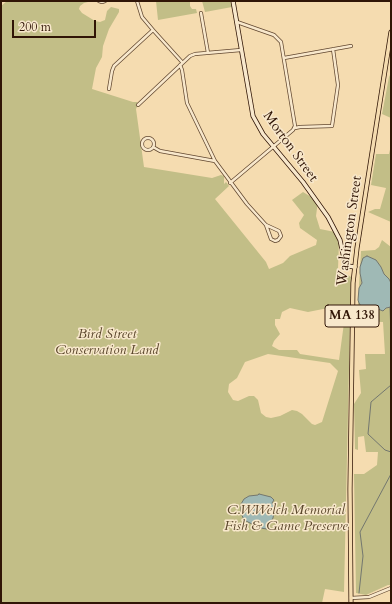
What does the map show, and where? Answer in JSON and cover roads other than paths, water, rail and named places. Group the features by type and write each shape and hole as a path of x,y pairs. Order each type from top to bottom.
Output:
{"main road":[{"name":"Washington Street","path":"351,603 350,489 352,312 355,267 391,32"}],"street":[{"path":"99,1 105,1"},
{"path":"137,1 142,17 181,64 187,103 215,161 230,183 266,225 271,239 275,241 278,240 280,236 279,231 266,225"},
{"name":"Morton Street","path":"234,1 253,116 259,128 303,182 328,216 340,240 345,263 348,266 355,267"},
{"path":"201,13 208,53"},
{"path":"237,22 278,37 282,45 295,128"},
{"path":"109,90 114,66 153,30"},
{"path":"284,58 351,46"},
{"path":"230,183 295,128 307,126 332,127 335,116 338,85 333,49"},
{"path":"138,106 181,64 194,55 241,50"},
{"path":"146,138 152,139 154,142 153,147 146,149 143,146 143,140 146,138"},
{"path":"153,147 160,151 215,161"},
{"path":"351,598 369,597 391,588"}],"water":[{"path":"367,256 376,260 391,283 391,307 386,308 383,311 378,309 370,314 364,311 358,300 359,288 362,283 360,267 363,258"},
{"path":"259,494 271,497 274,500 272,503 275,507 273,518 267,529 260,528 244,520 241,513 241,504 244,499 249,496"}],"waterway":[{"path":"390,307 391,336"},
{"path":"391,385 371,402 368,434 385,450 391,452"},
{"path":"359,593 363,556 360,532 391,474"}],"park label":[{"name":"Bird Street Conservation Land","path":"107,344"},
{"name":"C.W.Welch Memorial Fish & Game Preserve","path":"286,520"}]}
